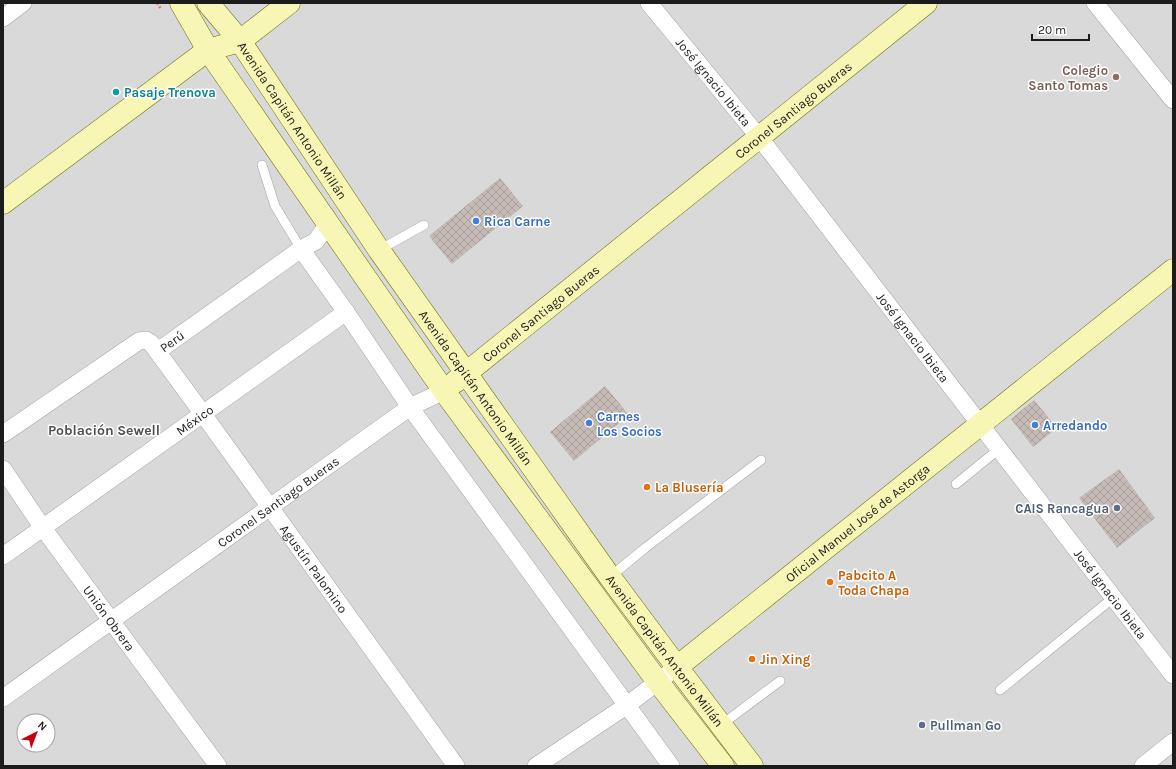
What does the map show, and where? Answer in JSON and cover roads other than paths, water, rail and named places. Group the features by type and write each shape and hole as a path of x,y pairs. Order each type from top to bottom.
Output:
{"main road":[{"name":"Avenida Capitán Antonio Millán","path":"181,3 208,50 444,391 658,682 723,766"},
{"name":"Avenida Capitán Antonio Millán","path":"208,3 240,41 379,250 610,577 752,766"},
{"path":"3,203 208,50 240,41 289,3"},
{"name":"Coronel Santiago Bueras","path":"444,391 926,3"},
{"name":"Oficial Manuel José de Astorga","path":"677,667 1173,270"}],"street":[{"path":"3,18 23,3"},
{"name":"José Ignacio Ibieta","path":"650,3 759,137 1173,675"},
{"path":"1095,3 1173,100"},
{"name":"Perú","path":"3,434 139,341 146,340 151,343 158,352 301,250 316,241 328,224"},
{"path":"301,250 346,312 410,407 670,766"},
{"name":"México","path":"3,556 346,312"},
{"name":"Agustín Palomino","path":"158,352 456,766"},
{"name":"Coronel Santiago Bueras","path":"3,698 410,407 444,391"},
{"name":"Unión Obrera","path":"3,469 43,528 218,766"},
{"name":"Oficial Manuel José de Astorga","path":"536,766 626,706 677,667"},
{"path":"1143,766 1173,742"}],"lane":[{"path":"262,165 274,206 301,250"},
{"path":"379,250 424,225"},
{"path":"956,484 999,450"},
{"path":"610,577 645,548 761,460"},
{"path":"1000,690 1113,598"},
{"path":"721,724 780,681"}],"place":[{"name":"Colegio Santo Tomas","path":"1116,77"},
{"name":"Pasaje Trenova","path":"116,92"},
{"name":"Rica Carne","path":"476,221"},
{"name":"Carnes Los Socios","path":"589,423"},
{"name":"Arredando","path":"1035,425"},
{"name":"La Blusería","path":"647,487"},
{"name":"CAIS Rancagua","path":"1117,508"},
{"name":"Pabcito A Toda Chapa","path":"830,582"},
{"name":"Jin Xing","path":"752,659"},
{"name":"Pullman Go","path":"922,725"}],"district":[{"name":"Población Sewell","path":"104,430"}]}
